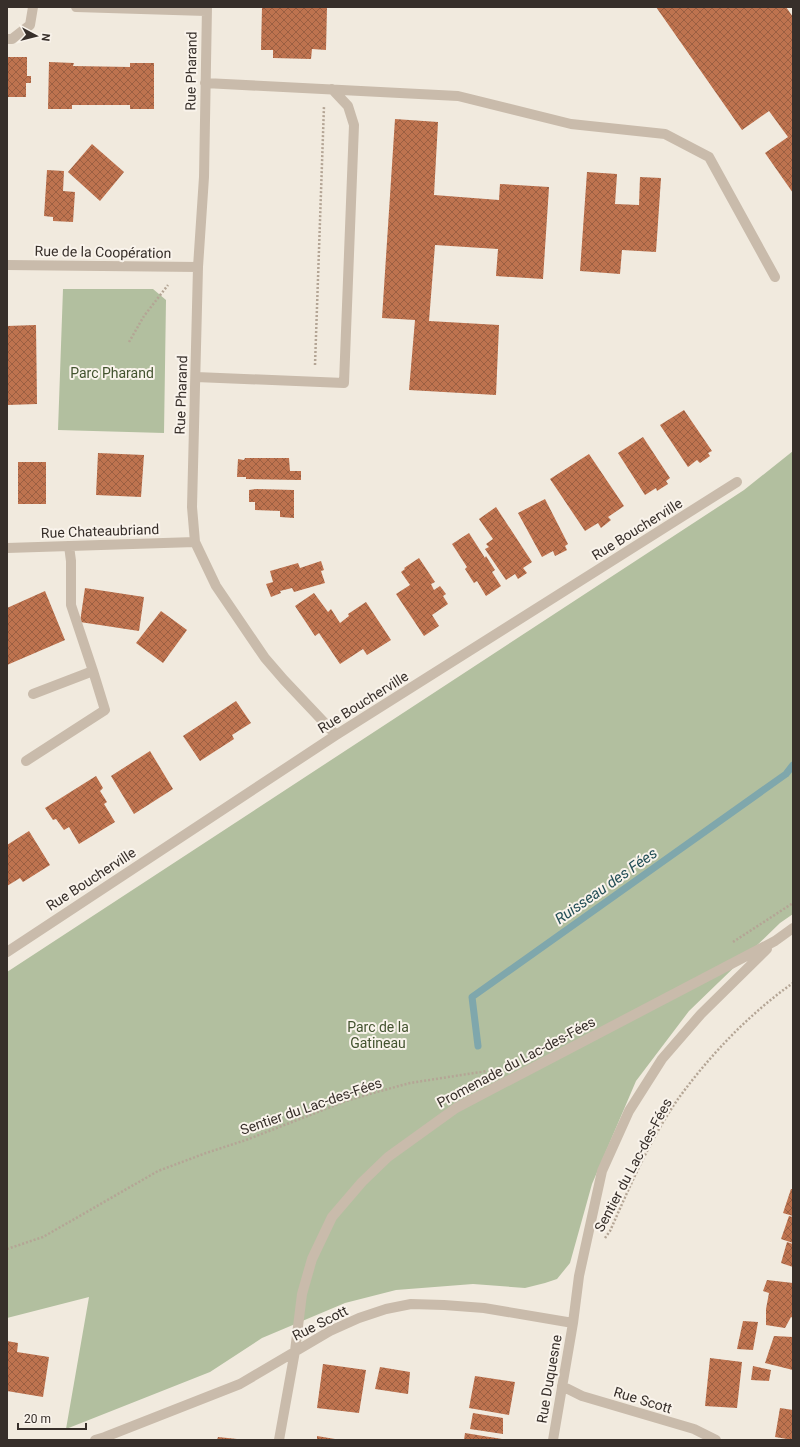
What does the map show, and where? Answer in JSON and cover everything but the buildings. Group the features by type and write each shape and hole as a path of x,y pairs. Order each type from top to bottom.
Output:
{"street":[{"path":"7,39 12,39 30,25 33,7"},
{"path":"76,7 206,9"},
{"name":"Rue Pharand","path":"206,9 204,177 198,267 192,507 195,542 216,586 265,658 336,735"},
{"path":"205,83 458,96 571,124 665,134 709,157 775,277"},
{"path":"196,377 344,383 354,125 348,106 332,89"},
{"name":"Rue de la Coopération","path":"7,265 198,267"},
{"name":"Rue Boucherville","path":"7,952 336,735 737,482"},
{"name":"Rue Chateaubriand","path":"7,548 195,542"},
{"path":"26,761 105,710 71,605 71,560 69,546"},
{"path":"33,694 93,671"},
{"name":"Promenade du Lac-des-Fées","path":"279,1440 295,1351 302,1294 312,1259 332,1217 362,1182 388,1157 456,1108 775,941 793,928"},
{"name":"Promenade du Lac-des-Fées","path":"573,1323 579,1276 602,1172 629,1112 662,1059 676,1042 701,1014 775,941"},
{"name":"Rue Scott","path":"95,1440 240,1384 330,1331 359,1318 386,1310 411,1304 484,1308 573,1323"},
{"name":"Rue Duquesne","path":"553,1440 573,1323"},
{"name":"Rue Scott","path":"562,1386 582,1396 694,1429 716,1440"}],"path":[{"path":"315,367 324,104"},
{"path":"129,342 144,316 168,285"},
{"path":"732,943 793,903"},
{"name":"Sentier du Lac-des-Fées","path":"603,1241 610,1231 634,1176 654,1138 678,1100 702,1069 735,1031 793,983"},
{"name":"Sentier du Lac-des-Fées","path":"7,1249 43,1237 158,1171 246,1140 346,1101 410,1083 489,1071"}],"green space":[{"name":"Parc Pharand","path":"63,289 153,289 166,300 164,433 58,430"},
{"name":"Parc de la Gatineau","path":"793,451 793,914 780,923 689,1011 636,1081 592,1184 570,1263 557,1279 525,1288 473,1284 396,1290 345,1303 262,1338 210,1372 66,1429 89,1297 7,1318 7,972 744,490"}],"waterway":[{"name":"Ruisseau des Fées","path":"478,1046 472,997 786,774 793,765"}]}
